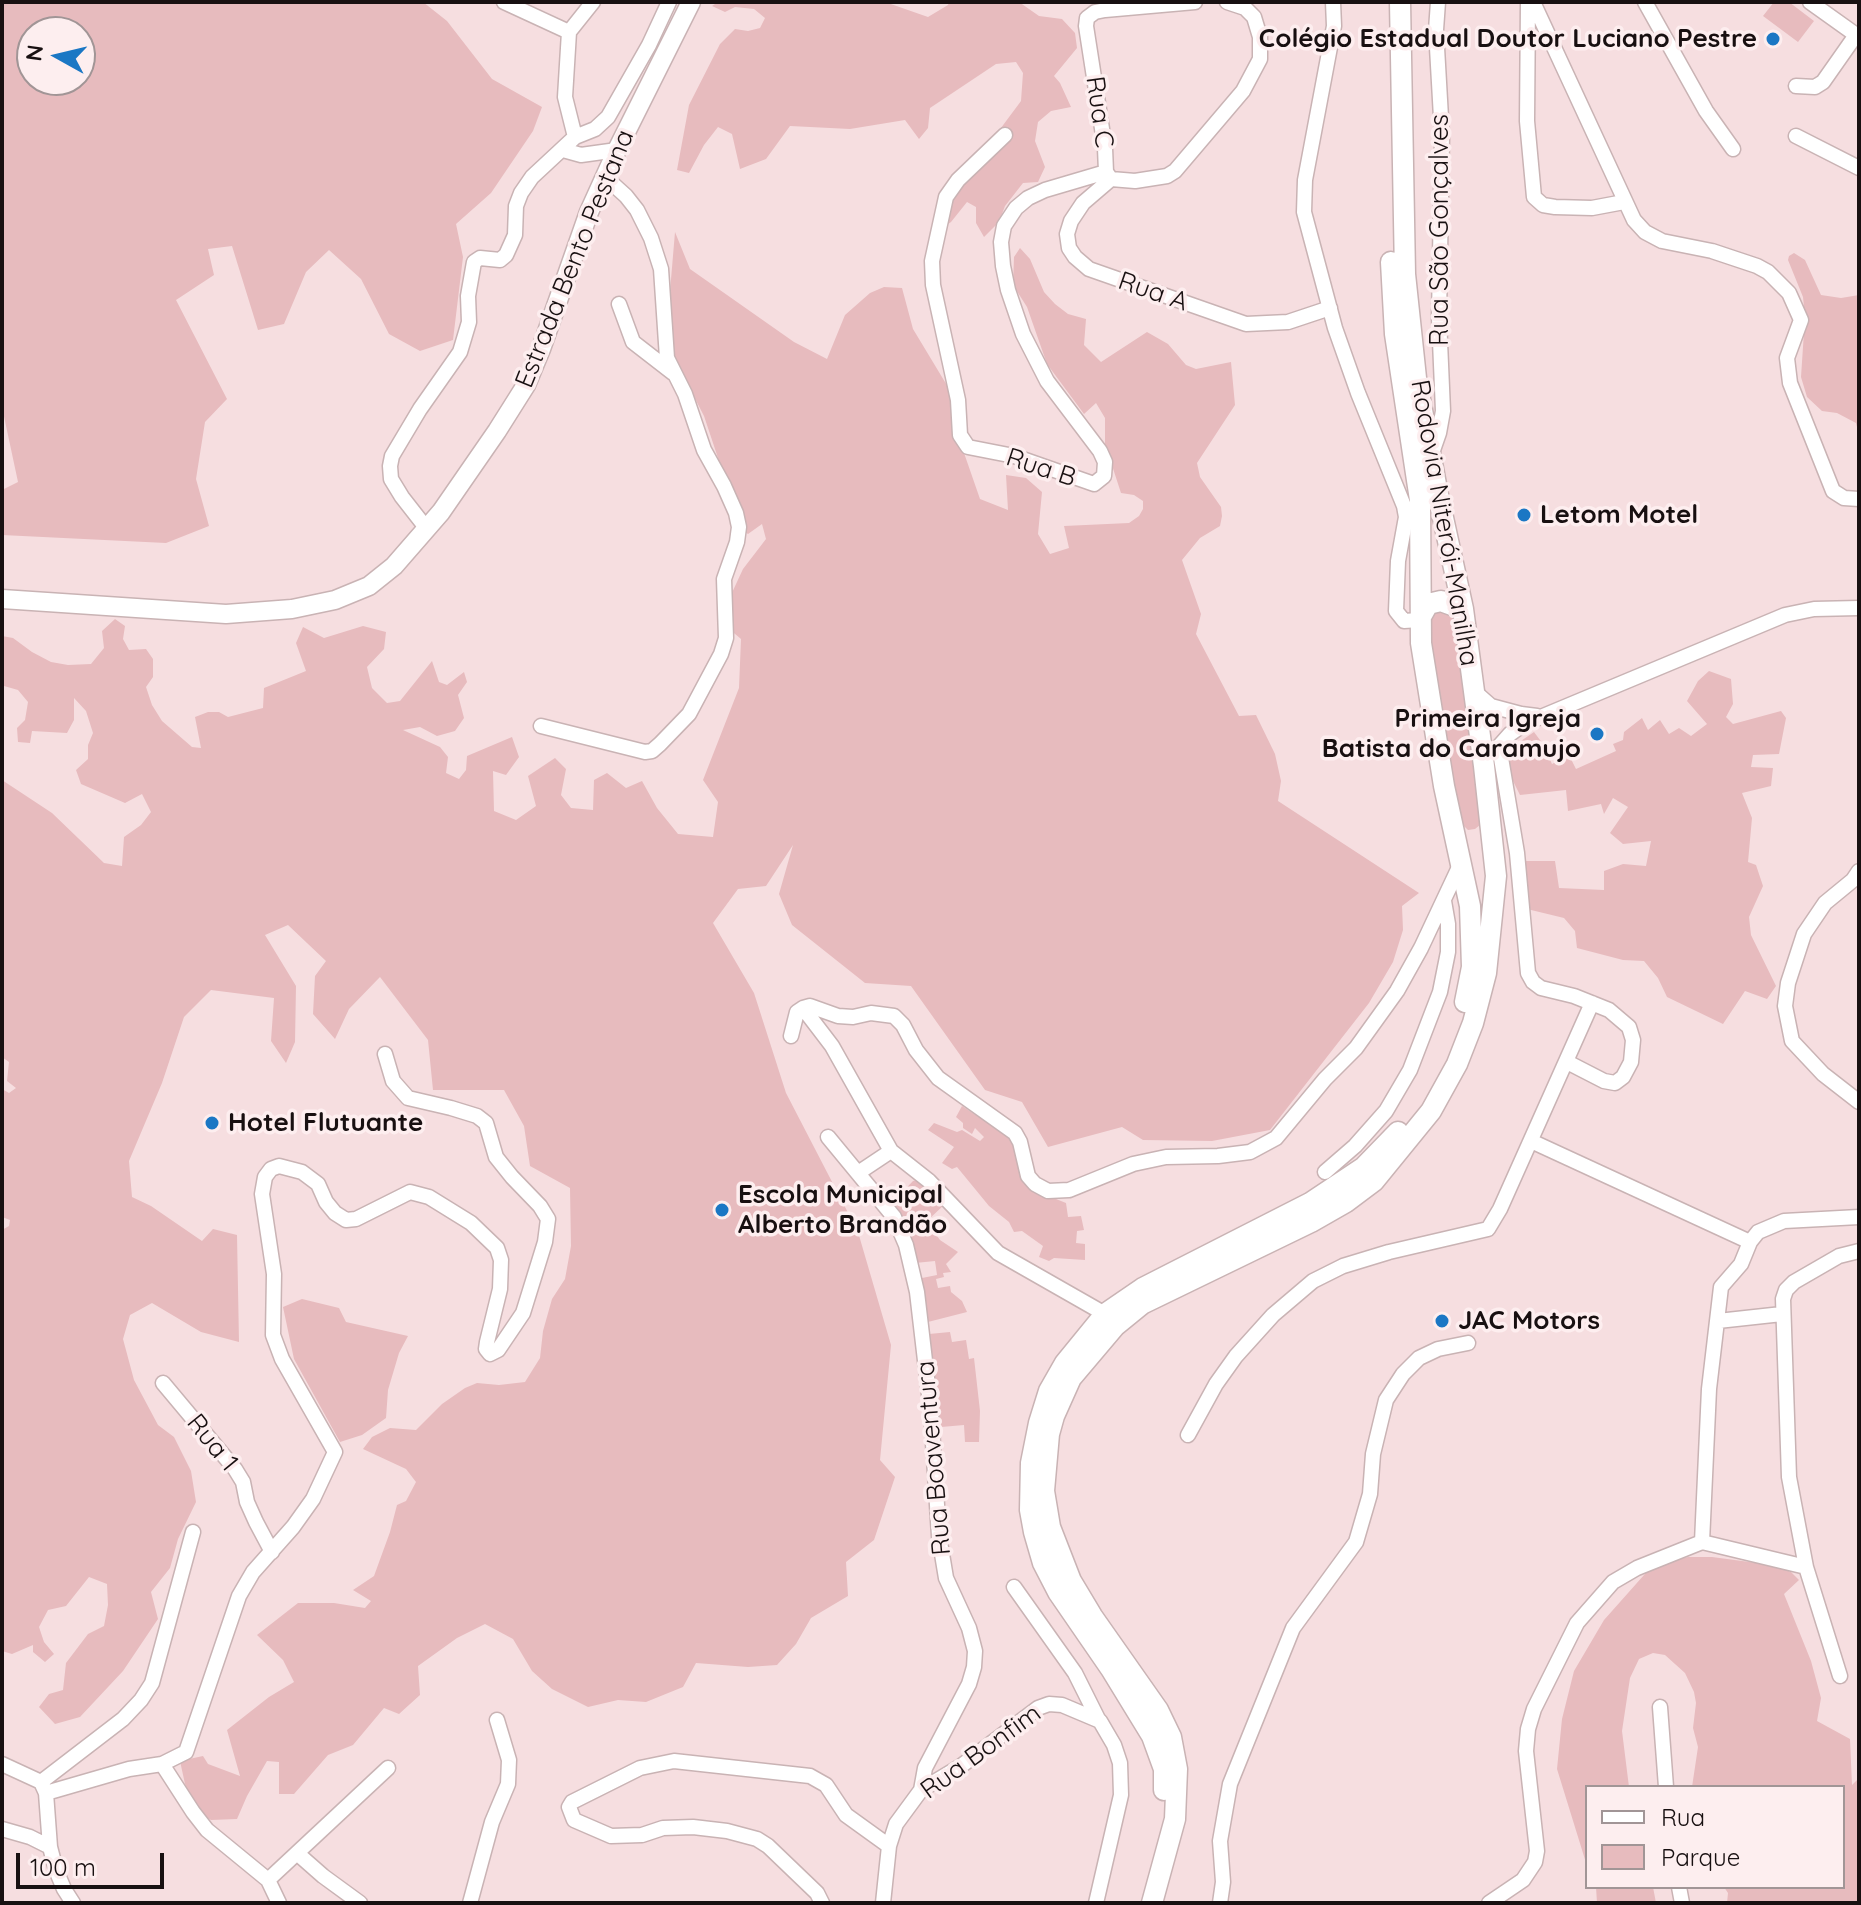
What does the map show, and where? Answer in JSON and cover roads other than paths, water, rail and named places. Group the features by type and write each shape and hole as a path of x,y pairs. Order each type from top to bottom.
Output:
{"highway":[{"name":"Rodovia Niterói-Manilha","path":"1139,1903 1160,1833 1164,1769 1140,1713 1058,1592 1043,1563 1030,1510 1031,1463 1049,1391 1065,1363 1105,1314 1143,1288 1310,1203 1364,1167 1394,1138 1439,1071 1469,990 1473,941 1470,906 1444,786 1419,620 1420,500 1395,334 1391,263 1389,2"},
{"name":"Rodovia Niterói-Manilha","path":"1152,1903 1175,1819 1177,1769 1171,1737 1158,1710 1071,1581 1050,1527 1044,1491 1054,1416 1071,1378 1115,1326 1142,1304 1346,1202 1374,1181 1431,1111 1457,1064 1473,1023 1486,973 1496,876 1490,817 1463,609 1416,378 1405,274 1400,2"},
{"path":"1406,517 1421,546"},
{"path":"1419,620 1428,604 1441,601 1463,609"},
{"path":"1454,829 1463,837 1472,837 1483,831 1490,817"}],"main road":[{"name":"Estrada Bento Pestana","path":"2,599 226,614 292,609 335,600 369,586 394,566 427,529 526,385 584,225 617,150 691,2"}],"street":[{"path":"504,2 569,32"},
{"path":"575,137 565,97 569,32 593,2"},
{"path":"427,529 391,479 390,466 392,456 460,352 469,322 468,296 474,262 480,258 500,260 506,255 515,235 516,206 521,193 532,177 575,137 595,129 608,117 649,45 669,2"},
{"name":"Rua C","path":"1195,2 1105,10 1087,18 1108,175 1135,181 1167,176 1243,91 1260,59 1260,37 1254,17 1245,8 1227,2"},
{"path":"1333,2 1334,26 1307,167 1304,212 1330,308 1358,393 1406,517 1398,561 1396,611 1404,621 1419,620"},
{"name":"Rua São Gonçalves","path":"1431,456 1443,411 1439,318 1442,135 1436,30 1438,2"},
{"path":"1531,2 1527,121 1534,197 1543,205 1555,207 1592,208 1624,202"},
{"path":"1531,2 1634,220 1645,232 1662,241 1712,251 1757,266 1768,272 1789,293 1801,320 1787,358 1790,383 1833,491 1844,498 1859,499"},
{"path":"1645,2 1706,111 1733,149"},
{"path":"1796,86 1815,87 1823,82 1857,36 1810,2"},
{"name":"Rua B","path":"1005,135 958,180 946,197 932,261 933,285 958,400 960,435 968,447 1014,456 1094,484 1104,476 1105,462 1047,381 1023,334 1008,290 1001,242 1004,226 1016,208 1028,198 1045,190 1108,175"},
{"path":"1796,136 1859,168"},
{"path":"563,150 581,155 617,150"},
{"name":"Rua A","path":"1108,175 1083,203 1071,221 1067,234 1069,248 1089,269 1246,324 1288,322 1330,308"},
{"path":"541,726 631,750 652,751 689,714 721,654 726,638 724,579 739,527 730,500 704,450 685,394 667,358 661,269 651,238 631,203 605,177"},
{"path":"619,304 633,342 673,373"},
{"path":"1484,766 1499,746 1524,724 1785,615 1814,609 1859,608"},
{"path":"1474,691 1491,706 1545,716"},
{"path":"1499,746 1517,853 1528,973 1541,988 1574,996 1609,1010 1629,1027 1633,1040 1631,1062 1623,1077 1615,1083 1604,1081 1567,1062"},
{"path":"791,1036 797,1012 810,1006 838,1016 871,1013 894,1016 938,1078 1015,1133 1028,1176 1048,1191 1058,1192 1133,1164 1166,1157 1250,1152 1276,1138 1325,1079 1356,1048 1389,1003 1421,948 1462,863"},
{"path":"1859,871 1825,903 1804,934 1788,983 1785,1006 1792,1041 1833,1083 1859,1102"},
{"path":"1325,1172 1355,1146 1386,1111 1410,1070 1440,992 1446,966 1448,924 1444,900"},
{"path":"1188,1435 1216,1384 1236,1356 1273,1315 1313,1281 1343,1266 1389,1252 1488,1229 1592,1003"},
{"path":"803,1008 832,1046 891,1151 929,1181 998,1253 1105,1314"},
{"path":"2,1764 44,1788 162,1764 186,1752 239,1596 253,1572 313,1499 335,1452 282,1359 273,1335 274,1274 262,1194 265,1177 271,1169 279,1166 302,1172 318,1184 326,1202 346,1220 356,1219 410,1192 429,1197 471,1223 497,1248 501,1260 500,1289 486,1349 490,1354 498,1350 523,1313 545,1242 548,1219 496,1157 486,1123 477,1116 408,1098 393,1081 385,1054"},
{"name":"Rua Boaventura","path":"828,1137 894,1217 906,1245 917,1292 931,1412 939,1536 946,1578 969,1628 975,1651 969,1684 925,1768 921,1790"},
{"path":"1531,1141 1750,1242"},
{"path":"858,1173 891,1151"},
{"path":"1702,1542 1709,1389 1721,1287 1741,1264 1758,1232 1784,1221 1859,1217"},
{"path":"1840,1676 1806,1567 1789,1477 1782,1314 1786,1290 1794,1282 1839,1256 1859,1251"},
{"path":"1718,1321 1782,1314"},
{"path":"1220,1903 1223,1882 1220,1841 1230,1784 1293,1628 1356,1542 1370,1494 1373,1454 1386,1400 1403,1374 1419,1358 1438,1349 1468,1343"},
{"name":"Rua 1","path":"163,1383 235,1469 243,1482 247,1502 272,1552"},
{"path":"44,1788 123,1719 152,1683 193,1532"},
{"path":"1489,1903 1523,1880 1535,1862 1537,1851 1526,1751 1528,1729 1534,1709 1577,1623 1613,1582 1637,1568 1702,1542 1806,1567"},
{"path":"1014,1587 1075,1673 1114,1745 1120,1763 1121,1795 1096,1903"},
{"name":"Rua Bonfim","path":"883,1903 889,1846 896,1824 921,1790 961,1766 1038,1708 1049,1704 1062,1705 1100,1721"},
{"path":"1660,1707 1666,1785"},
{"path":"470,1903 492,1822 508,1784 509,1760 497,1720"},
{"path":"822,1903 817,1893 757,1839 693,1827 663,1828 627,1837 611,1836 574,1820 569,1812 572,1802 640,1768 674,1761 810,1776 826,1785 846,1815 889,1846"},
{"path":"162,1764 207,1830 268,1880 279,1903"},
{"path":"268,1880 388,1768"},
{"path":"44,1788 50,1847 64,1889 73,1903"},
{"path":"2,1829 20,1833 50,1847"},
{"path":"298,1854 360,1903"}],"place":[{"name":"Colégio Estadual Doutor Luciano Pestre","path":"1773,39"},
{"name":"Letom Motel","path":"1524,515"},
{"name":"Primeira Igreja Batista do Caramujo","path":"1597,734"},
{"name":"Hotel Flutuante","path":"212,1123"},
{"name":"Escola Municipal Alberto Brandão","path":"722,1210"},
{"name":"JAC Motors","path":"1442,1321"}]}
